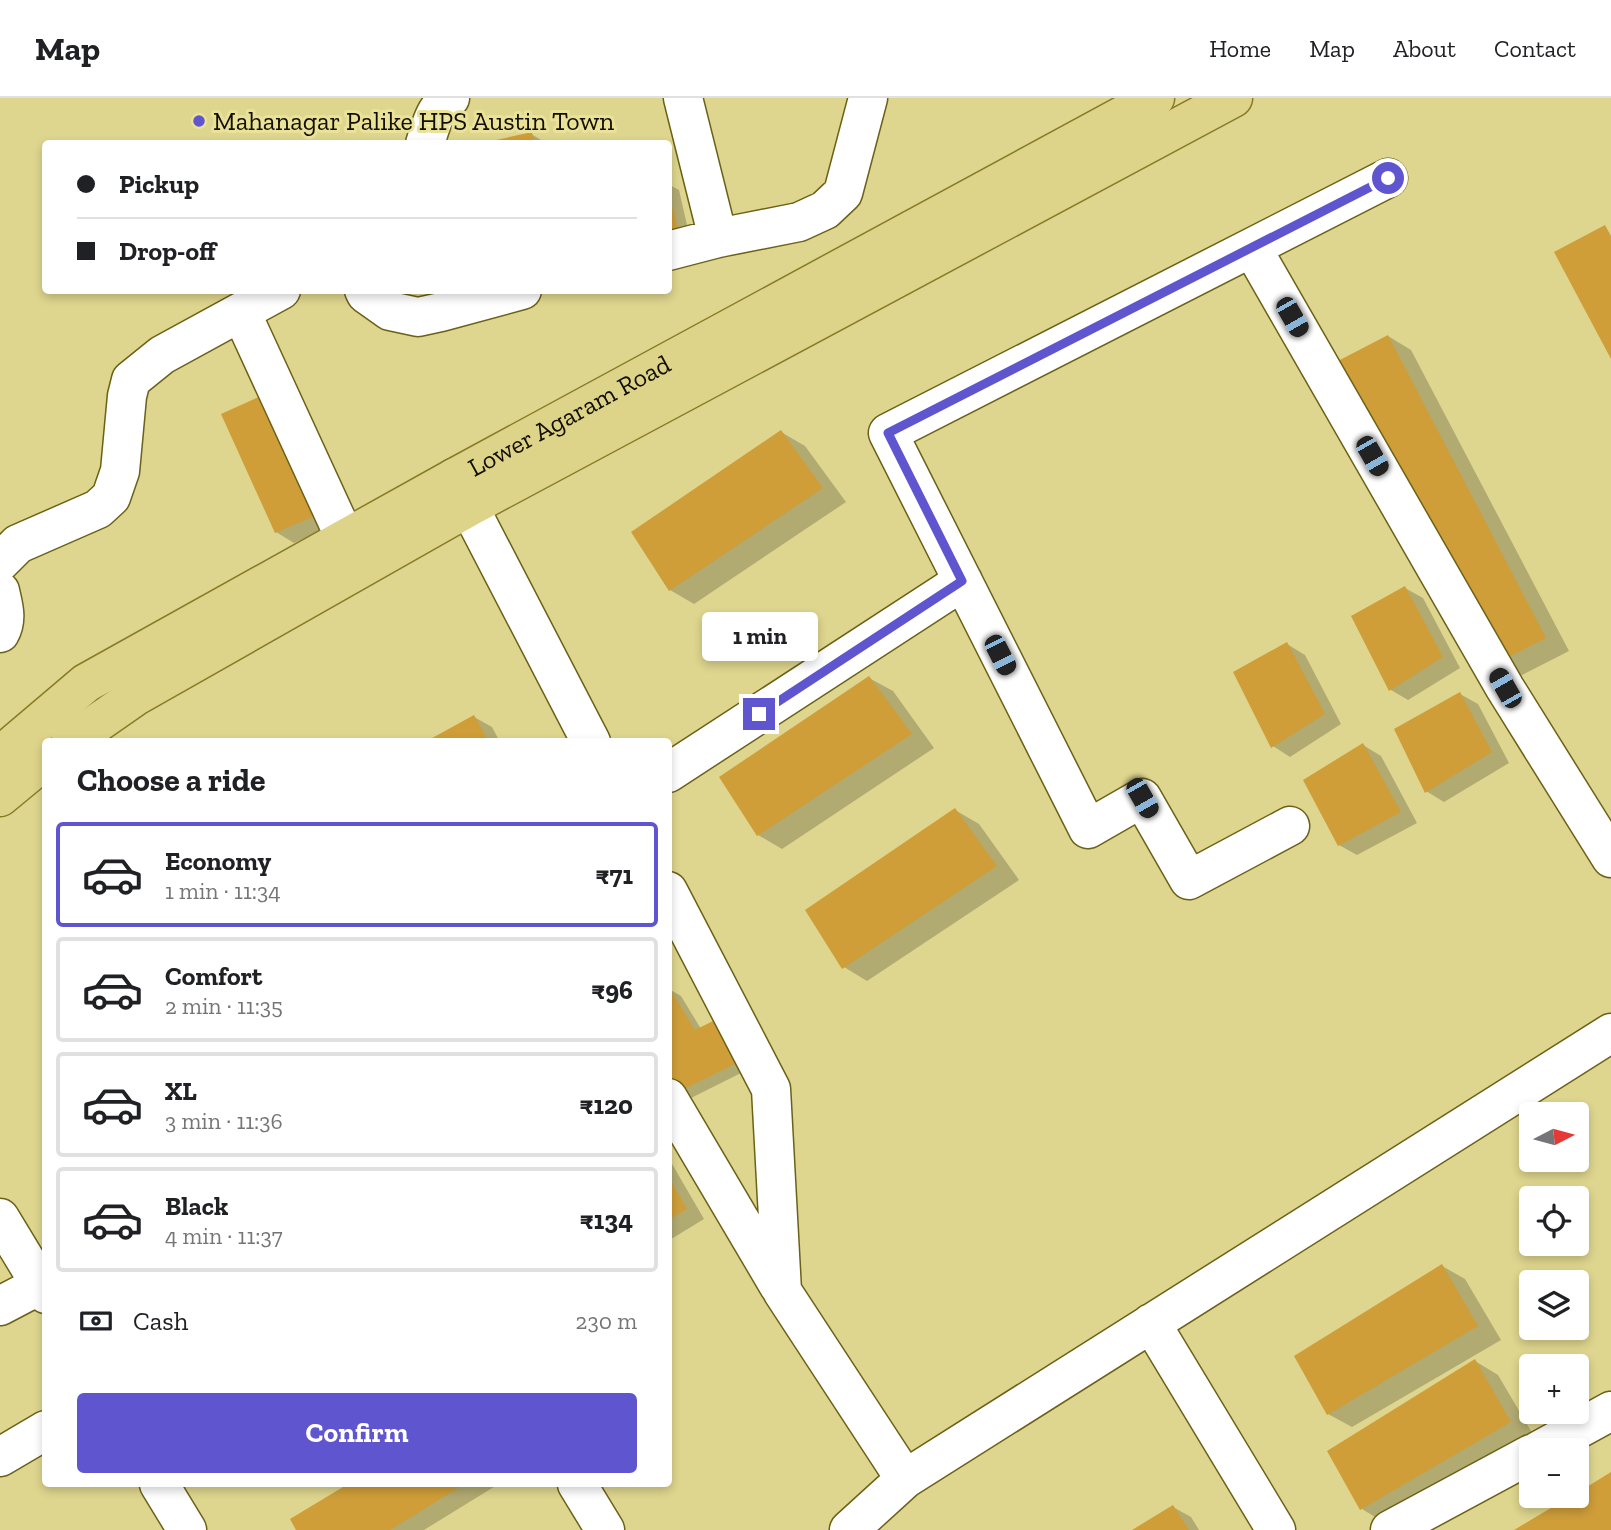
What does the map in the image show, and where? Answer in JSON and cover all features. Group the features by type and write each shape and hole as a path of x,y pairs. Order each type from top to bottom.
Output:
{"main road":[{"name":"Lower Agaram Road","path":"76,738 136,696 461,492 1155,98"},
{"name":"Lower Agaram Road","path":"0,756 86,682 345,538 461,492 1233,98"},
{"path":"0,797 42,761"}],"lane":[{"path":"426,140 434,114 442,103 450,98"},
{"path":"683,98 718,237"},
{"path":"672,250 718,237 799,222 825,210 843,192 869,98"},
{"path":"1290,826 1189,880 1142,798 1088,829 888,433 1388,178"},
{"path":"1252,248 1505,688 1611,858"},
{"path":"0,562 18,544 98,509 111,497 120,471 131,380 162,355 274,294"},
{"path":"366,294 390,311 418,317 507,294"},
{"path":"241,312 345,538"},
{"path":"461,492 589,738"},
{"path":"672,770 962,581"},
{"path":"0,591 5,619 0,633"},
{"path":"672,899 771,1089 782,1291"},
{"path":"849,1530 905,1479 1611,1033"},
{"path":"672,1105 782,1291 905,1479"},
{"path":"0,1218 42,1287"},
{"path":"0,1306 42,1289"},
{"path":"1151,1323 1276,1530"},
{"path":"1562,1438 1611,1411"},
{"path":"0,1457 42,1432"},
{"path":"1390,1530 1519,1460"},
{"path":"161,1487 187,1530"},
{"path":"579,1487 605,1530"}],"building":[{"path":"532,132 533,140 496,140"},
{"path":"672,206 679,231 672,233"},
{"path":"1605,225 1611,236 1611,359 1554,252"},
{"path":"1388,335 1546,638 1497,663 1336,362"},
{"path":"263,395 317,515 275,533 221,414"},
{"path":"781,430 823,488 669,591 631,532"},
{"path":"1405,586 1443,657 1389,691 1351,616"},
{"path":"1287,642 1325,714 1271,748 1233,672"},
{"path":"869,676 912,734 757,836 719,777"},
{"path":"1460,692 1492,752 1425,793 1394,729"},
{"path":"474,715 487,738 432,738"},
{"path":"1363,743 1401,812 1338,846 1303,780"},
{"path":"955,808 997,866 842,969 805,910"},
{"path":"672,993 695,1030 713,1021 735,1064 678,1092 672,1079"},
{"path":"672,1183 687,1209 672,1218"},
{"path":"1442,1264 1478,1326 1327,1415 1294,1356"},
{"path":"1475,1359 1511,1422 1360,1510 1327,1451"},
{"path":"1611,1472 1611,1530 1514,1530 1551,1508 1589,1508 1589,1486"},
{"path":"343,1487 460,1487 390,1530 296,1530 290,1519"},
{"path":"1173,1505 1189,1530 1132,1530"}],"place":[{"name":"Mahanagar Palike HPS Austin Town","path":"199,121"}],"route":[{"path":"759,714 962,581 888,433 1388,178"}]}
